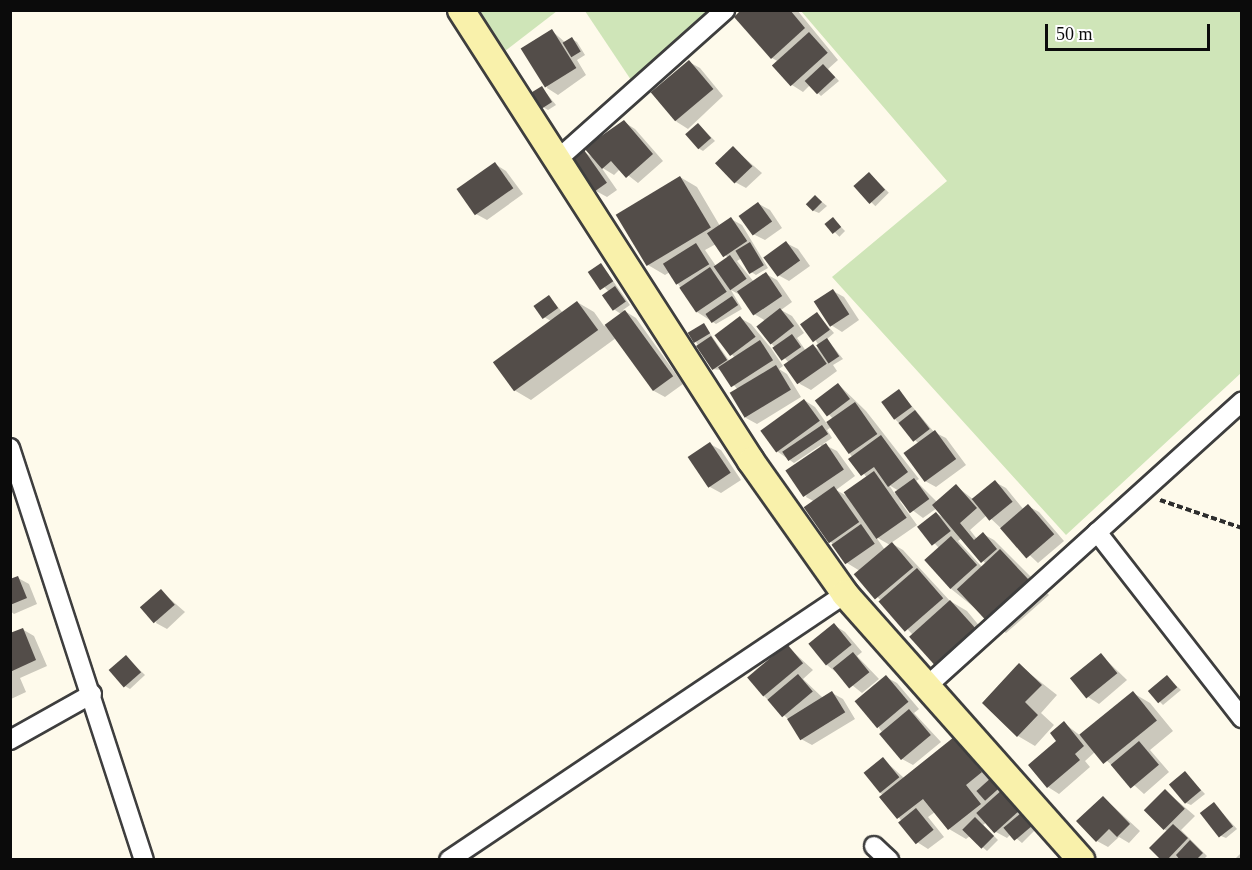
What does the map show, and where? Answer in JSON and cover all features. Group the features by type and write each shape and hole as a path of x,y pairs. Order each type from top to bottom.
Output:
{"street":[{"path":"461,10 751,461 845,594 1081,860"},
{"path":"558,159 725,10"},
{"path":"926,687 1242,401"},
{"path":"10,448 92,694 144,860"},
{"path":"1097,532 1242,718"},
{"path":"448,860 845,594"},
{"path":"10,740 92,694"},
{"path":"874,846 889,860"}],"path":[{"path":"1137,494 1242,528"}],"green space":[{"path":"478,11 557,11 505,51"},
{"path":"585,11 709,11 631,80"},
{"path":"801,11 1241,11 1241,373 1066,535 832,277 947,181"}],"building":[{"path":"741,10 790,10 805,28 771,59 734,17"},
{"path":"552,29 576,68 545,88 521,49"},
{"path":"809,32 828,53 791,86 772,65"},
{"path":"572,37 581,52 571,57 563,43"},
{"path":"689,60 713,89 675,121 651,92"},
{"path":"823,64 835,77 817,94 805,81"},
{"path":"542,86 552,102 542,108 532,92"},
{"path":"624,120 653,154 626,178 611,161 602,169 584,148"},
{"path":"698,123 711,138 698,149 685,134"},
{"path":"733,146 752,166 734,184 715,163"},
{"path":"584,150 607,183 594,192 571,159"},
{"path":"495,162 513,188 475,215 456,189"},
{"path":"869,172 885,190 869,204 853,186"},
{"path":"680,176 711,227 647,266 616,215"},
{"path":"815,195 822,202 813,211 806,204"},
{"path":"758,202 772,221 753,236 739,216"},
{"path":"731,217 747,241 723,257 707,233"},
{"path":"833,217 841,227 833,234 824,224"},
{"path":"786,241 800,260 777,277 763,257"},
{"path":"750,242 764,265 749,274 735,251"},
{"path":"696,243 709,264 676,285 663,264"},
{"path":"730,255 747,279 730,290 714,266"},
{"path":"601,263 613,281 600,290 588,272"},
{"path":"710,267 727,292 696,313 679,288"},
{"path":"766,272 782,296 753,316 737,292"},
{"path":"615,286 626,302 613,311 602,295"},
{"path":"833,289 849,314 830,327 814,302"},
{"path":"549,295 558,308 543,319 533,306"},
{"path":"732,296 738,305 712,323 705,314"},
{"path":"577,301 598,330 514,391 493,362"},
{"path":"780,308 794,326 771,345 756,326"},
{"path":"625,310 673,376 653,391 605,325"},
{"path":"817,312 830,330 813,342 800,324"},
{"path":"740,316 756,337 730,356 714,335"},
{"path":"704,323 710,333 694,343 688,333"},
{"path":"792,334 801,347 782,361 772,348"},
{"path":"711,336 727,360 712,370 696,346"},
{"path":"827,338 839,356 829,364 816,345"},
{"path":"760,340 773,360 731,387 718,367"},
{"path":"813,344 827,364 797,384 784,365"},
{"path":"776,365 791,390 745,418 730,393"},
{"path":"838,383 850,399 827,416 815,400"},
{"path":"899,389 912,407 894,420 881,402"},
{"path":"804,399 820,421 776,453 760,431"},
{"path":"855,402 877,434 849,454 826,422"},
{"path":"915,410 930,429 913,442 898,423"},
{"path":"822,425 828,434 788,461 782,452"},
{"path":"935,430 956,459 925,482 903,453"},
{"path":"881,435 908,472 888,487 874,467 861,476 848,459"},
{"path":"710,442 731,473 708,488 688,457"},
{"path":"826,443 844,470 803,497 785,470"},
{"path":"874,471 907,518 876,539 844,492"},
{"path":"914,478 929,499 910,513 895,492"},
{"path":"995,480 1013,502 989,521 972,499"},
{"path":"956,484 977,508 960,523 974,540 983,532 997,549 981,563 932,505"},
{"path":"834,486 859,522 829,543 804,507"},
{"path":"1028,504 1054,534 1026,558 1000,528"},
{"path":"936,512 951,531 932,546 917,527"},
{"path":"861,524 875,544 845,564 832,545"},
{"path":"951,536 977,565 950,589 924,560"},
{"path":"892,542 913,567 875,599 854,574"},
{"path":"1000,549 1033,585 990,625 957,589"},
{"path":"917,568 943,598 905,632 879,601"},
{"path":"18,576 27,598 10,605 10,579"},
{"path":"161,589 175,605 154,623 140,607"},
{"path":"950,600 976,629 935,666 909,637"},
{"path":"834,623 852,645 826,666 808,644"},
{"path":"23,628 36,660 10,672 10,633"},
{"path":"787,644 803,663 763,697 747,677"},
{"path":"853,652 869,672 849,689 833,668"},
{"path":"1101,653 1117,673 1086,698 1070,678"},
{"path":"126,655 141,672 124,687 109,670"},
{"path":"1019,663 1042,685 1025,702 1038,715 1017,737 982,703"},
{"path":"798,674 813,692 782,717 767,700"},
{"path":"886,675 908,702 877,728 855,701"},
{"path":"1167,675 1177,687 1158,703 1148,691"},
{"path":"832,691 845,712 800,740 787,719"},
{"path":"1133,691 1157,721 1103,764 1079,734"},
{"path":"909,709 931,735 901,760 879,734"},
{"path":"1064,721 1084,746 1075,754 1080,760 1047,788 1028,765 1056,741 1050,733"},
{"path":"954,737 982,772 966,785 981,804 948,830 923,799 897,819 879,797"},
{"path":"1139,741 1159,765 1131,789 1111,765"},
{"path":"883,757 899,777 880,793 864,773"},
{"path":"1185,771 1201,790 1185,804 1169,784"},
{"path":"992,777 1001,787 985,801 976,791"},
{"path":"1003,789 1021,809 994,833 976,813"},
{"path":"1165,789 1185,809 1164,830 1144,810"},
{"path":"1103,796 1130,824 1117,837 1109,829 1096,842 1076,821"},
{"path":"1214,802 1233,826 1219,838 1200,813"},
{"path":"916,808 934,830 916,844 898,822"},
{"path":"1021,813 1032,826 1014,841 1003,828"},
{"path":"975,817 994,836 981,849 962,830"},
{"path":"1173,824 1188,838 1167,860 1161,860 1149,848"},
{"path":"1190,840 1203,853 1196,860 1180,860 1176,855"}]}
